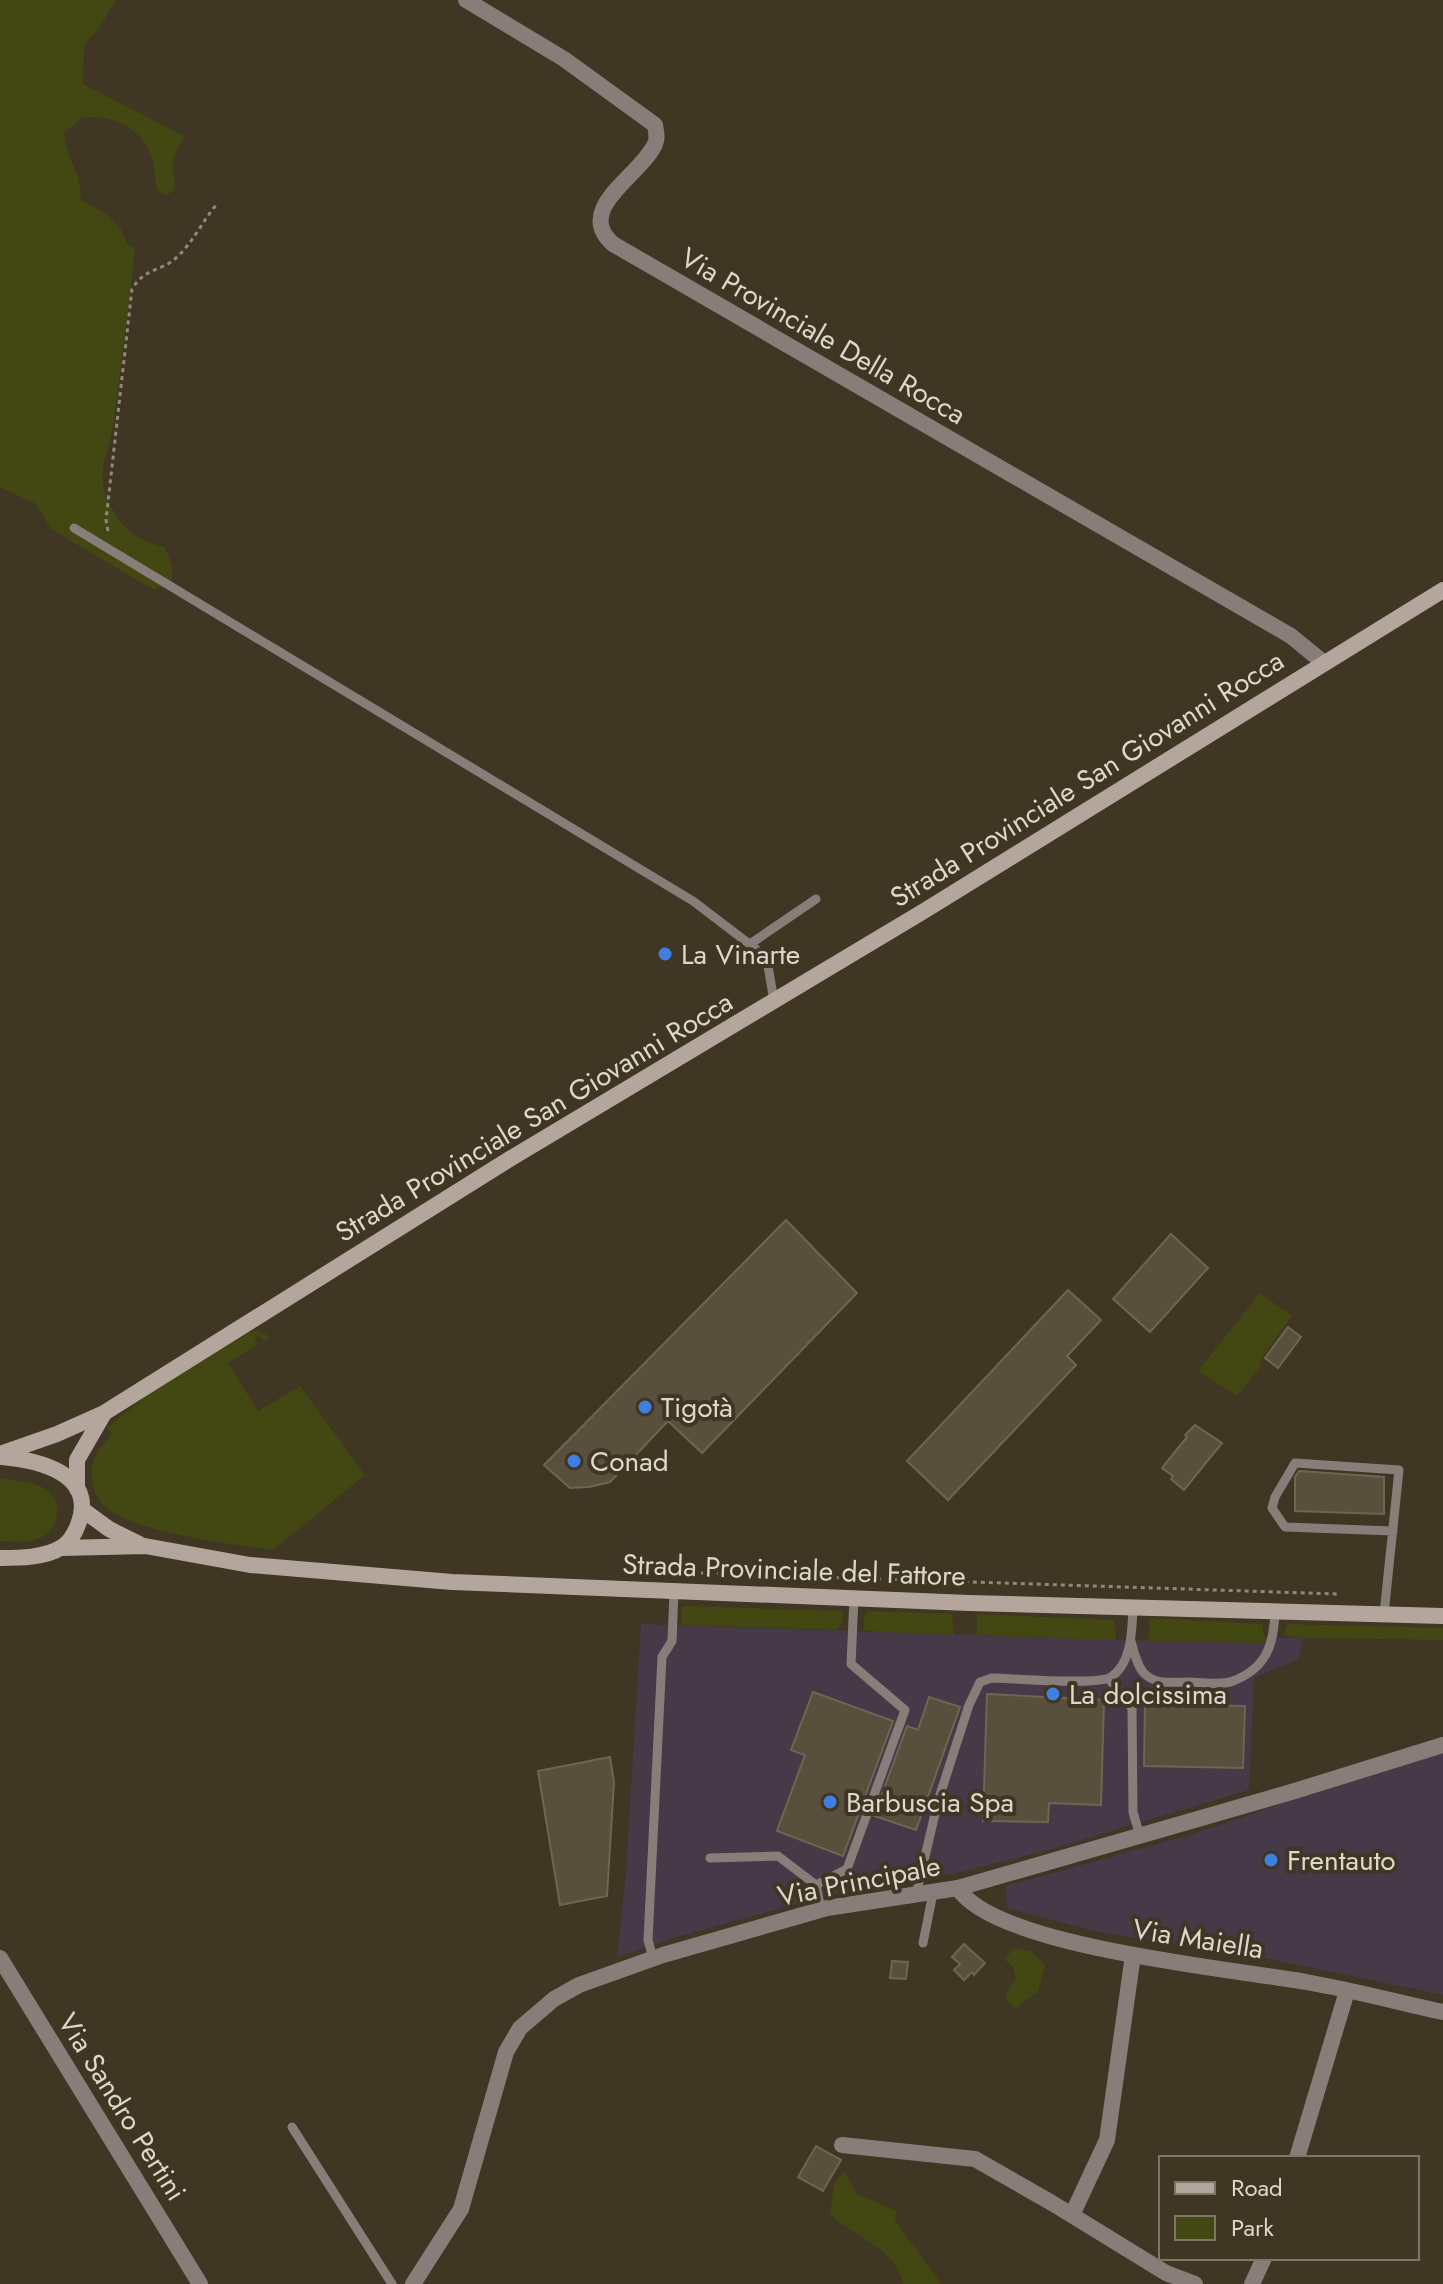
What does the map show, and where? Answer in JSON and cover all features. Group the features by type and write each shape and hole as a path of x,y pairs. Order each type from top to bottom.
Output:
{"main road":[{"name":"Strada Provinciale San Giovanni Rocca","path":"0,1455 104,1413 508,1160 924,911 1443,590"},
{"name":"Strada Provinciale San Giovanni Rocca","path":"77,1489 77,1460 104,1413"},
{"path":"0,1455 32,1460 60,1471 77,1489 83,1510 76,1532 61,1548"},
{"name":"Strada Provinciale del Fattore","path":"83,1510 109,1529 145,1546"},
{"name":"Strada Provinciale del Fattore","path":"0,1558 27,1558 61,1548 145,1546 250,1565 452,1582 1443,1616"}],"street":[{"name":"Via Provinciale Della Rocca","path":"466,0 564,59 655,125 657,141 602,210 600,225 603,235 613,244 1291,636 1324,663"},
{"name":"Via Principale","path":"413,2284 461,2209 506,2052 520,2028 554,1999 579,1985 653,1958 821,1910 958,1888 1443,1745"},
{"name":"Via Maiella","path":"958,1888 963,1897 999,1920 1105,1951 1307,1982 1443,2012"},
{"path":"1072,2215 1107,2140 1133,1955"},
{"name":"Via Sandro Pertini","path":"0,1958 200,2284"},
{"path":"1298,2156 1347,1991"},
{"path":"842,2145 975,2159 1166,2273 1195,2284"},
{"path":"1252,2284 1263,2260"}],"lane":[{"path":"74,528 693,901 750,944 768,966 774,1001"},
{"path":"750,944 816,899"},
{"path":"1384,1614 1393,1531 1399,1470 1295,1463 1272,1508 1285,1527 1393,1531"},
{"path":"653,1958 648,1940 662,1657 672,1641 674,1591"},
{"path":"816,1885 847,1869 905,1710 851,1664 854,1598"},
{"path":"923,1943 925,1894 938,1801 969,1705 980,1682 992,1678 1092,1682 1109,1679 1120,1669 1131,1641 1133,1607"},
{"path":"1131,1641 1146,1675 1154,1679 1163,1682 1231,1682 1256,1667 1266,1654 1274,1639 1275,1611"},
{"path":"1109,1679 1132,1708 1133,1812 1140,1836"},
{"path":"710,1858 778,1856 816,1885 821,1910"},
{"path":"292,2127 392,2284"}],"path":[{"path":"111,550 106,520 132,289 140,276 173,261 182,253 217,204"},
{"path":"665,1572 1339,1594"}],"shaded area":[{"path":"641,1624 1116,1640 1265,1643 1264,1637 1303,1638 1298,1659 1254,1678 1249,1790 1055,1848 957,1873 859,1887 680,1936 617,1957 626,1873"},
{"name":"Frentauto","path":"1443,1752 1443,1995 1245,1954 1102,1933 1007,1908 1006,1886 1193,1834"}],"green space":[{"path":"0,0 116,0 84,45 83,84 184,136 173,161 174,190 167,195 159,192 153,160 146,145 123,124 104,118 83,117 64,133 79,181 81,200 110,217 127,244 135,248 112,432 102,477 109,503 120,521 134,535 165,547 172,566 172,581 154,590 51,529 36,504 0,487"},
{"path":"1260,1293 1292,1316 1259,1362 1262,1365 1237,1396 1198,1371"},
{"path":"257,1330 270,1337 264,1341 259,1335 254,1338 258,1344 228,1363 258,1411 300,1386 365,1475 273,1550 155,1529 113,1512 98,1499 92,1478 96,1454 112,1434 107,1428 152,1391"},
{"path":"0,1478 34,1484 51,1493 57,1515 55,1523 45,1535 29,1541 0,1541"},
{"path":"682,1606 843,1611 842,1623 836,1630 682,1625"},
{"path":"868,1611 952,1614 954,1635 864,1631 864,1616"},
{"path":"977,1614 1114,1620 1116,1640 977,1635"},
{"path":"1150,1618 1262,1624 1266,1643 1149,1641"},
{"path":"1287,1624 1443,1628 1443,1640 1303,1638 1284,1635"},
{"path":"1014,1948 1031,1951 1045,1965 1038,1992 1016,2008 1007,2001 1006,1993 1016,1979 1013,1967 1004,1959"},
{"path":"844,2171 857,2194 897,2211 895,2221 942,2284 903,2284 899,2272 883,2252 830,2214 834,2184"}],"building":[{"path":"786,1220 857,1293 702,1453 668,1421 610,1482 570,1488 544,1465"},
{"path":"1171,1234 1208,1268 1150,1332 1113,1299"},
{"path":"1068,1290 1101,1320 1067,1356 1076,1365 948,1500 907,1461"},
{"path":"1288,1327 1301,1337 1278,1368 1265,1358"},
{"path":"1195,1425 1222,1443 1184,1490 1162,1468"},
{"path":"1299,1471 1384,1477 1384,1514 1295,1511 1295,1477"},
{"path":"813,1692 893,1721 843,1856 777,1831 805,1755 791,1750"},
{"path":"987,1694 1104,1700 1101,1805 1049,1803 1048,1822 983,1821"},
{"path":"929,1697 960,1707 916,1830 874,1816 907,1726 918,1730"},
{"path":"1145,1704 1245,1706 1243,1768 1144,1766"},
{"path":"610,1757 614,1782 607,1896 560,1905 538,1771"},
{"path":"964,1944 985,1963 974,1975 972,1972 964,1980 954,1970 960,1964 952,1957"},
{"path":"892,1961 908,1962 906,1979 890,1978"},
{"path":"816,2146 841,2160 823,2191 798,2177"}],"place":[{"name":"La Vinarte","path":"665,954"},
{"name":"Tigotà","path":"645,1407"},
{"name":"Conad","path":"574,1461"},
{"name":"La dolcissima","path":"1053,1694"},
{"name":"Barbuscia Spa","path":"830,1802"},
{"name":"Frentauto","path":"1271,1860"}]}
